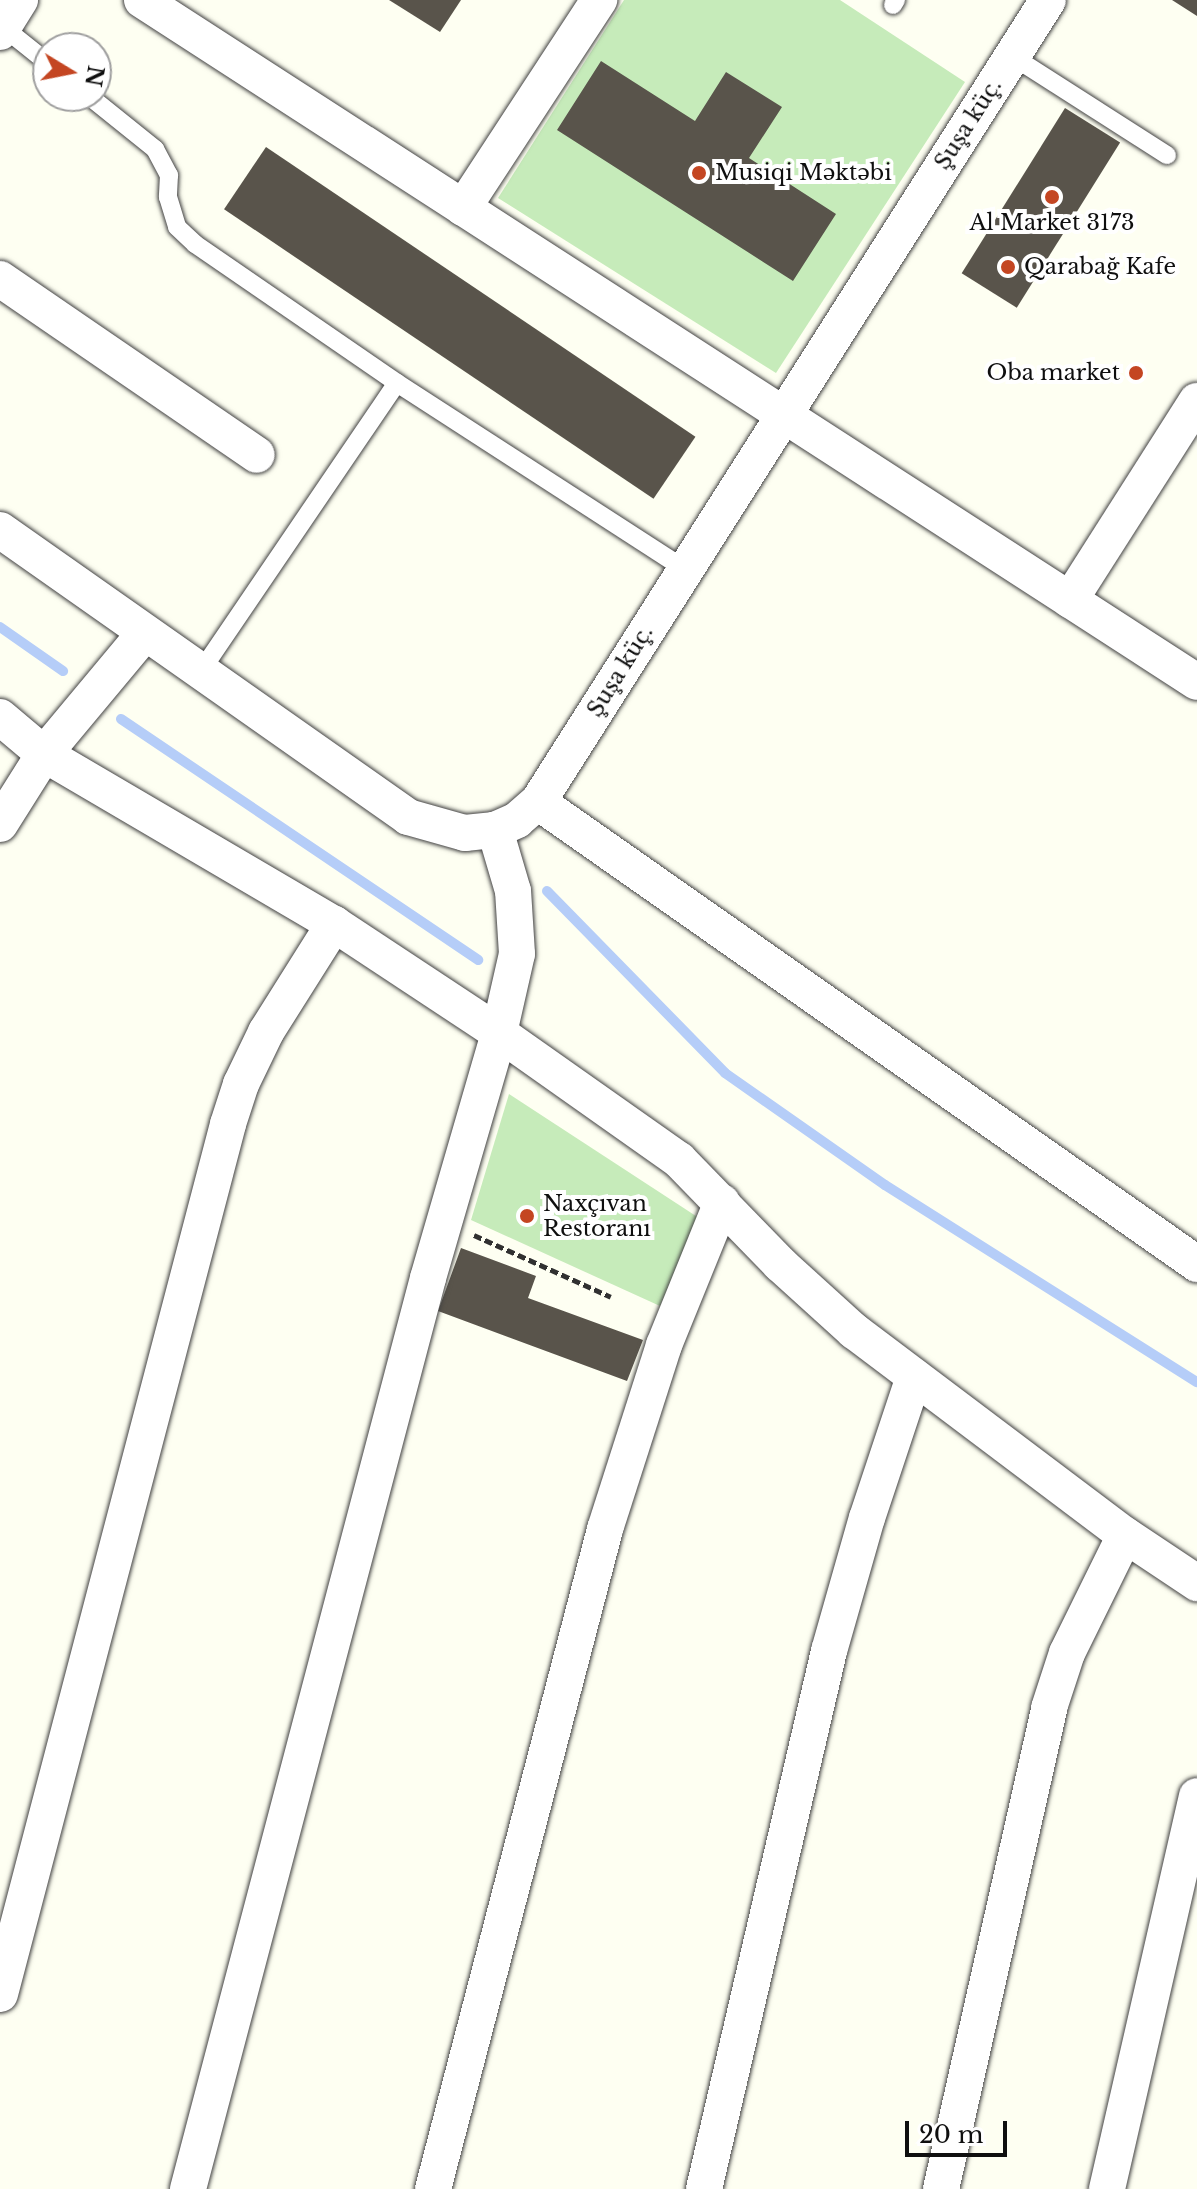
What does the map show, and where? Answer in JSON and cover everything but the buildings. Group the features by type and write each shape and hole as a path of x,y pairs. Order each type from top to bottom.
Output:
{"street":[{"path":"142,0 781,416 1197,682"},
{"path":"463,208 599,0"},
{"name":"Şuşa küç.","path":"495,830 517,820 538,802 1048,0"},
{"path":"0,279 257,455"},
{"path":"1070,600 1197,401"},
{"path":"0,530 199,674 408,817 465,833 495,830 513,891 517,954 499,1033 444,1221 188,2189"},
{"path":"0,824 44,754 144,634"},
{"path":"0,717 44,754 334,924 499,1033 679,1160 780,1264 854,1331 1125,1535 1197,1583"},
{"path":"538,802 1197,1264"},
{"path":"0,1994 228,1124 241,1084 266,1032 334,924"},
{"path":"433,2189 605,1529 664,1345 722,1202"},
{"path":"704,2189 829,1651 867,1518 914,1377"},
{"path":"941,2189 1049,1708 1067,1653 1125,1535"},
{"path":"1107,2189 1197,1796"}],"lane":[{"path":"8,20 32,46"},
{"path":"1012,56 1167,155"},
{"path":"109,112 155,149 169,175 168,197 177,227 195,244 397,383 684,569"},
{"path":"199,674 397,383"}],"path":[{"path":"444,1221 611,1297"}],"green space":[{"path":"624,0 840,0 965,82 776,373 498,198"},
{"path":"509,1094 699,1218 660,1306 471,1220"}],"waterway":[{"path":"0,627 63,671"},
{"path":"121,719 478,960"},
{"path":"547,891 725,1073 885,1185 1197,1382"}],"place":[{"name":"Musiqi Məktəbi","path":"699,173"},
{"name":"Al Market 3173","path":"1052,197"},
{"name":"Qarabağ Kafe","path":"1008,267"},
{"name":"Oba market","path":"1136,373"},
{"name":"Naxçıvan Restoranı","path":"527,1216"}]}
